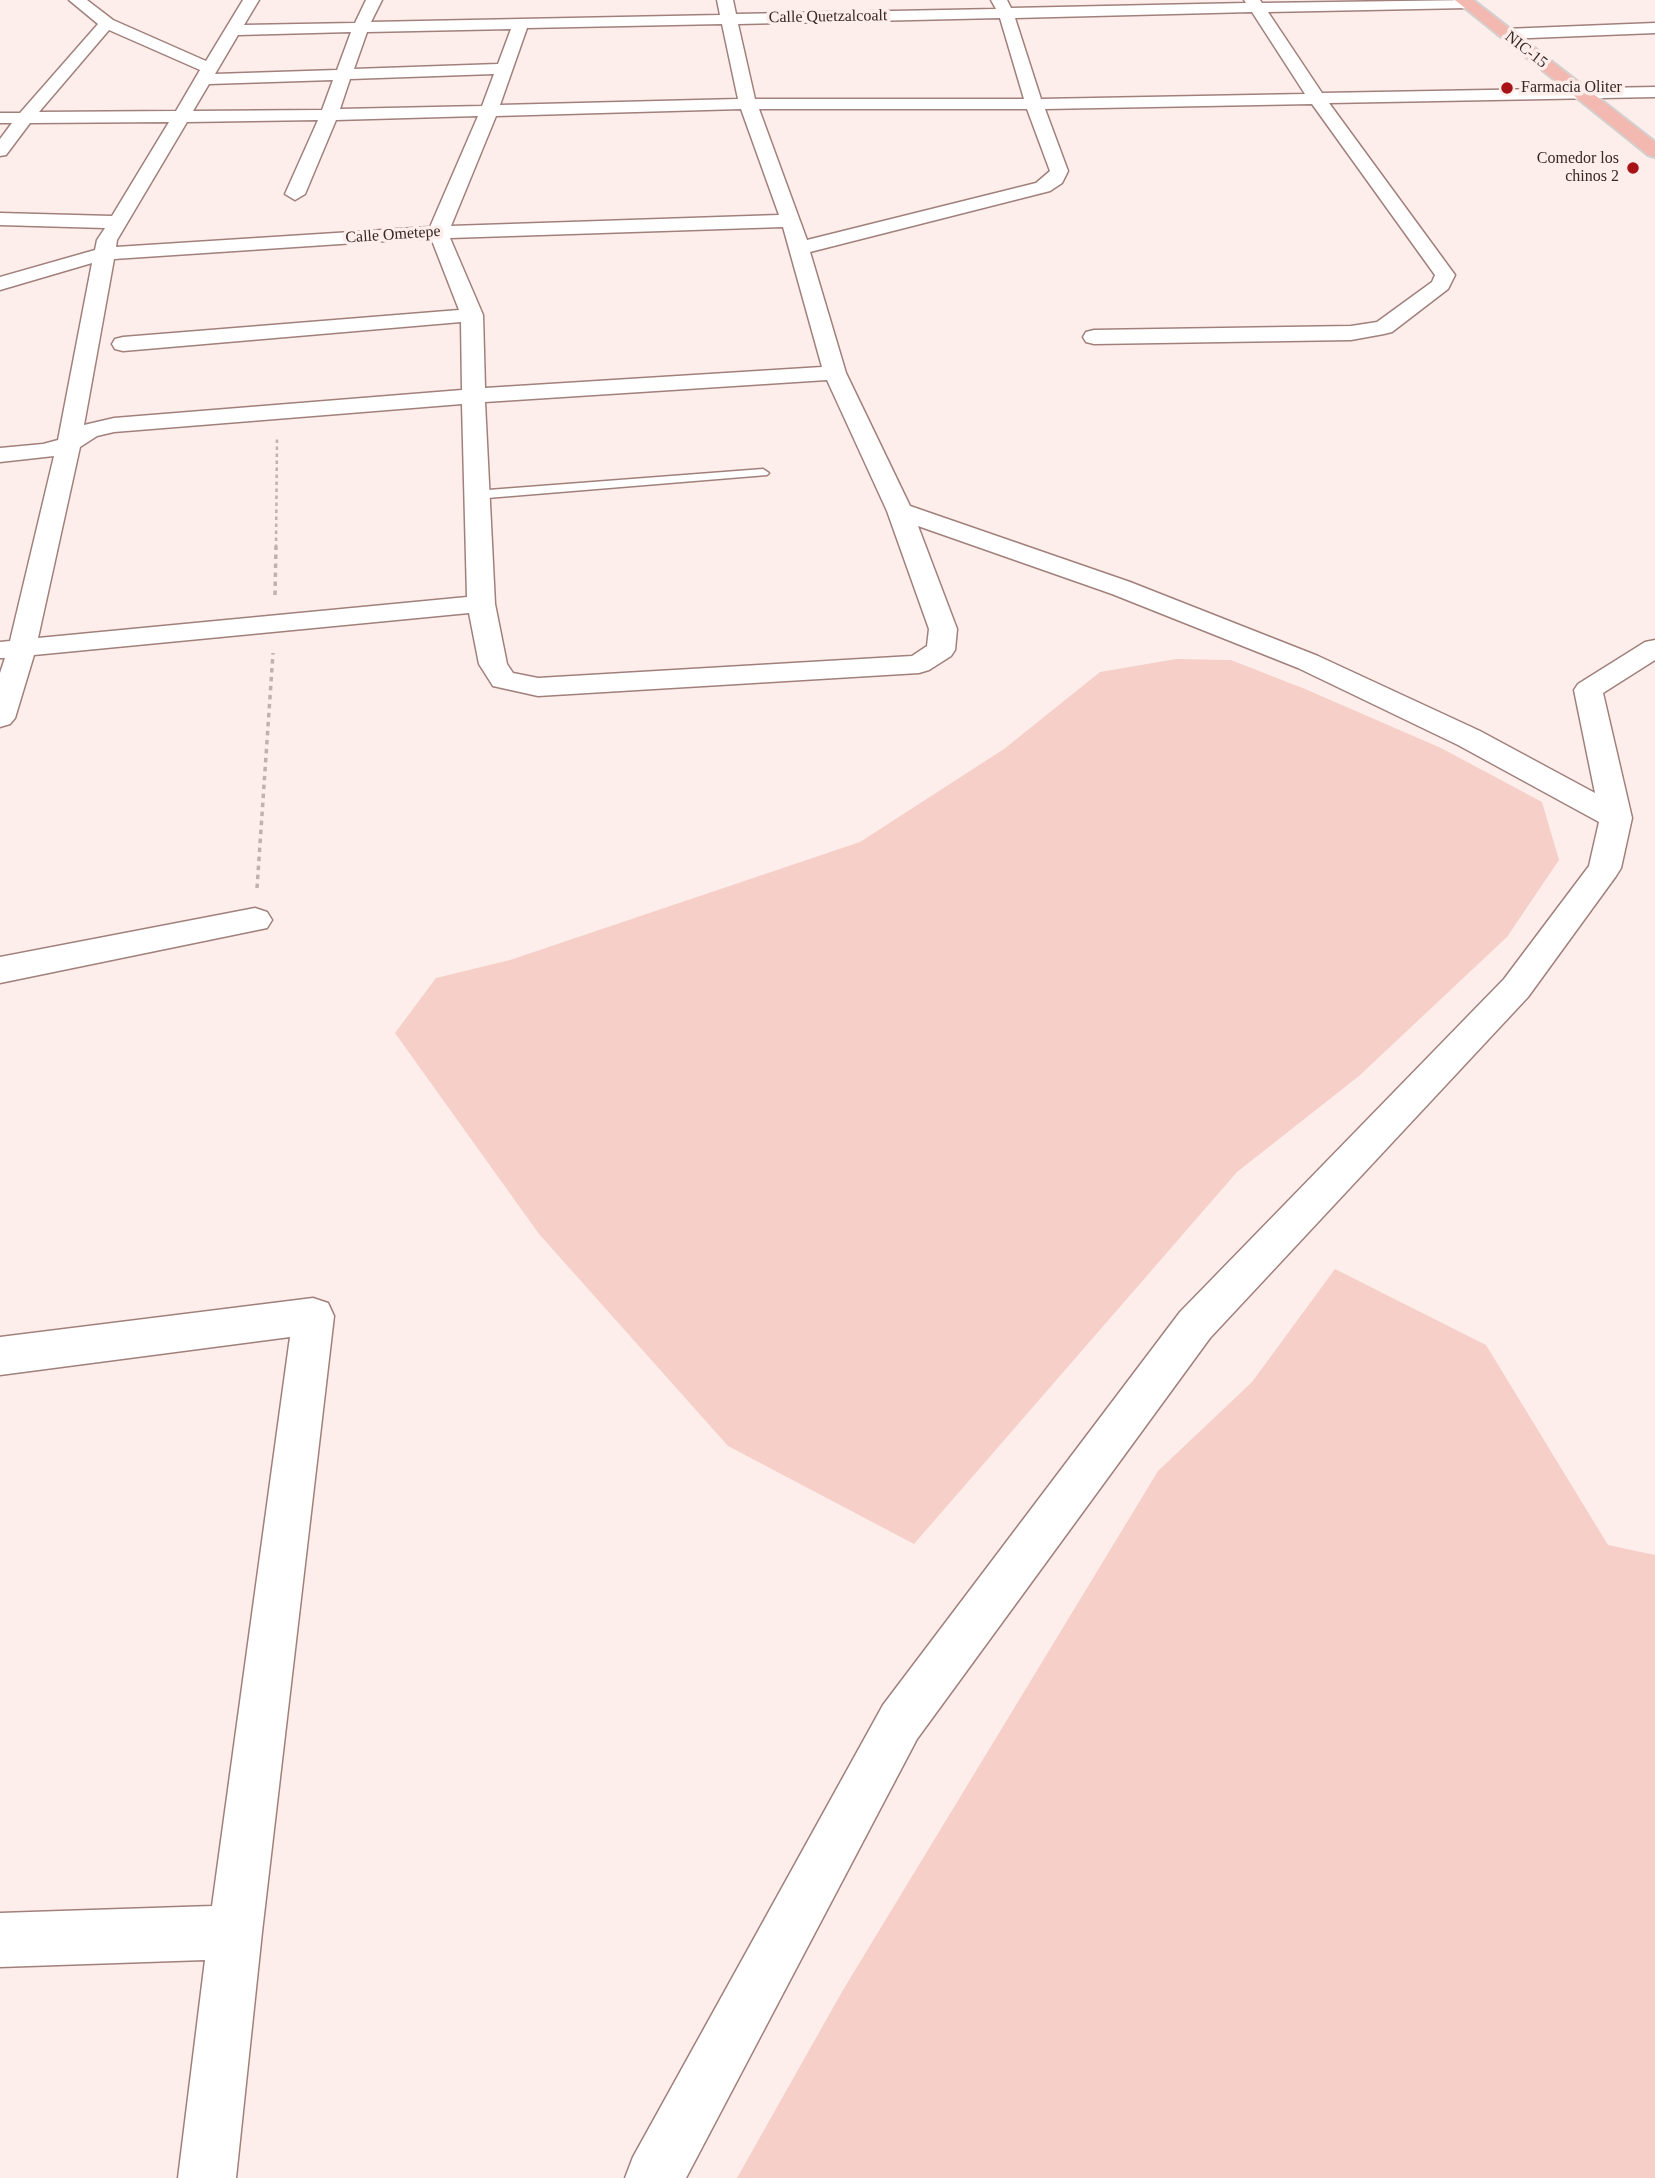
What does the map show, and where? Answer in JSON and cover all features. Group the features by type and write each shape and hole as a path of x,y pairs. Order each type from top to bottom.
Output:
{"highway":[{"name":"NIC-15","path":"1465,1 1655,151"}],"street":[{"path":"78,0 107,23 205,74 344,74 505,69"},
{"path":"0,718 11,649 69,444 103,254 117,222 251,0"},
{"path":"295,194 374,0"},
{"name":"Calle Quetzalcoalt","path":"231,30 521,24 726,10 1465,1"},
{"path":"1094,337 1351,333 1384,327 1441,285 1445,275 1317,99 1255,4"},
{"path":"800,248 1043,187 1055,179 1059,171 1034,104 1003,6"},
{"path":"521,24 489,111 438,232 472,315 475,495 481,604 493,664 503,680 538,688 919,664 941,650 943,629 900,511 835,373 791,220 748,104 726,10"},
{"path":"0,150 107,23"},
{"path":"1505,34 1655,28"},
{"path":"0,118 329,115 748,104 1034,104 1655,92"},
{"path":"0,219 117,222"},
{"name":"Calle Ometepe","path":"0,284 103,254 438,232 791,220"},
{"path":"123,344 472,315"},
{"path":"0,455 45,450 69,444 89,431 114,425 278,414 474,396 835,373"},
{"path":"900,511 1121,588 1308,662 1469,738 1616,818"},
{"path":"11,649 481,604"},
{"path":"654,2178 900,1722 1195,1325 1516,988 1605,868 1616,818 1588,690 1655,648"},
{"path":"0,970 255,920"},
{"path":"0,1356 313,1316 235,1932 207,2178"},
{"path":"0,1940 235,1932"}],"lane":[{"path":"475,495 763,472"}],"path":[{"path":"255,920 275,625 278,414"}],"shaded area":[{"path":"1176,659 1231,660 1441,748 1542,802 1559,860 1507,937 1359,1076 1237,1172 914,1544 728,1446 539,1234 395,1033 436,978 510,960 860,842 1004,749 1100,672"},
{"path":"1335,1269 1486,1345 1608,1545 1655,1555 1655,2178 737,2178 843,1990 1158,1471 1252,1382"}],"place":[{"name":"Farmacia Oliter","path":"1507,88"},
{"name":"Comedor los chinos 2","path":"1633,168"}]}
